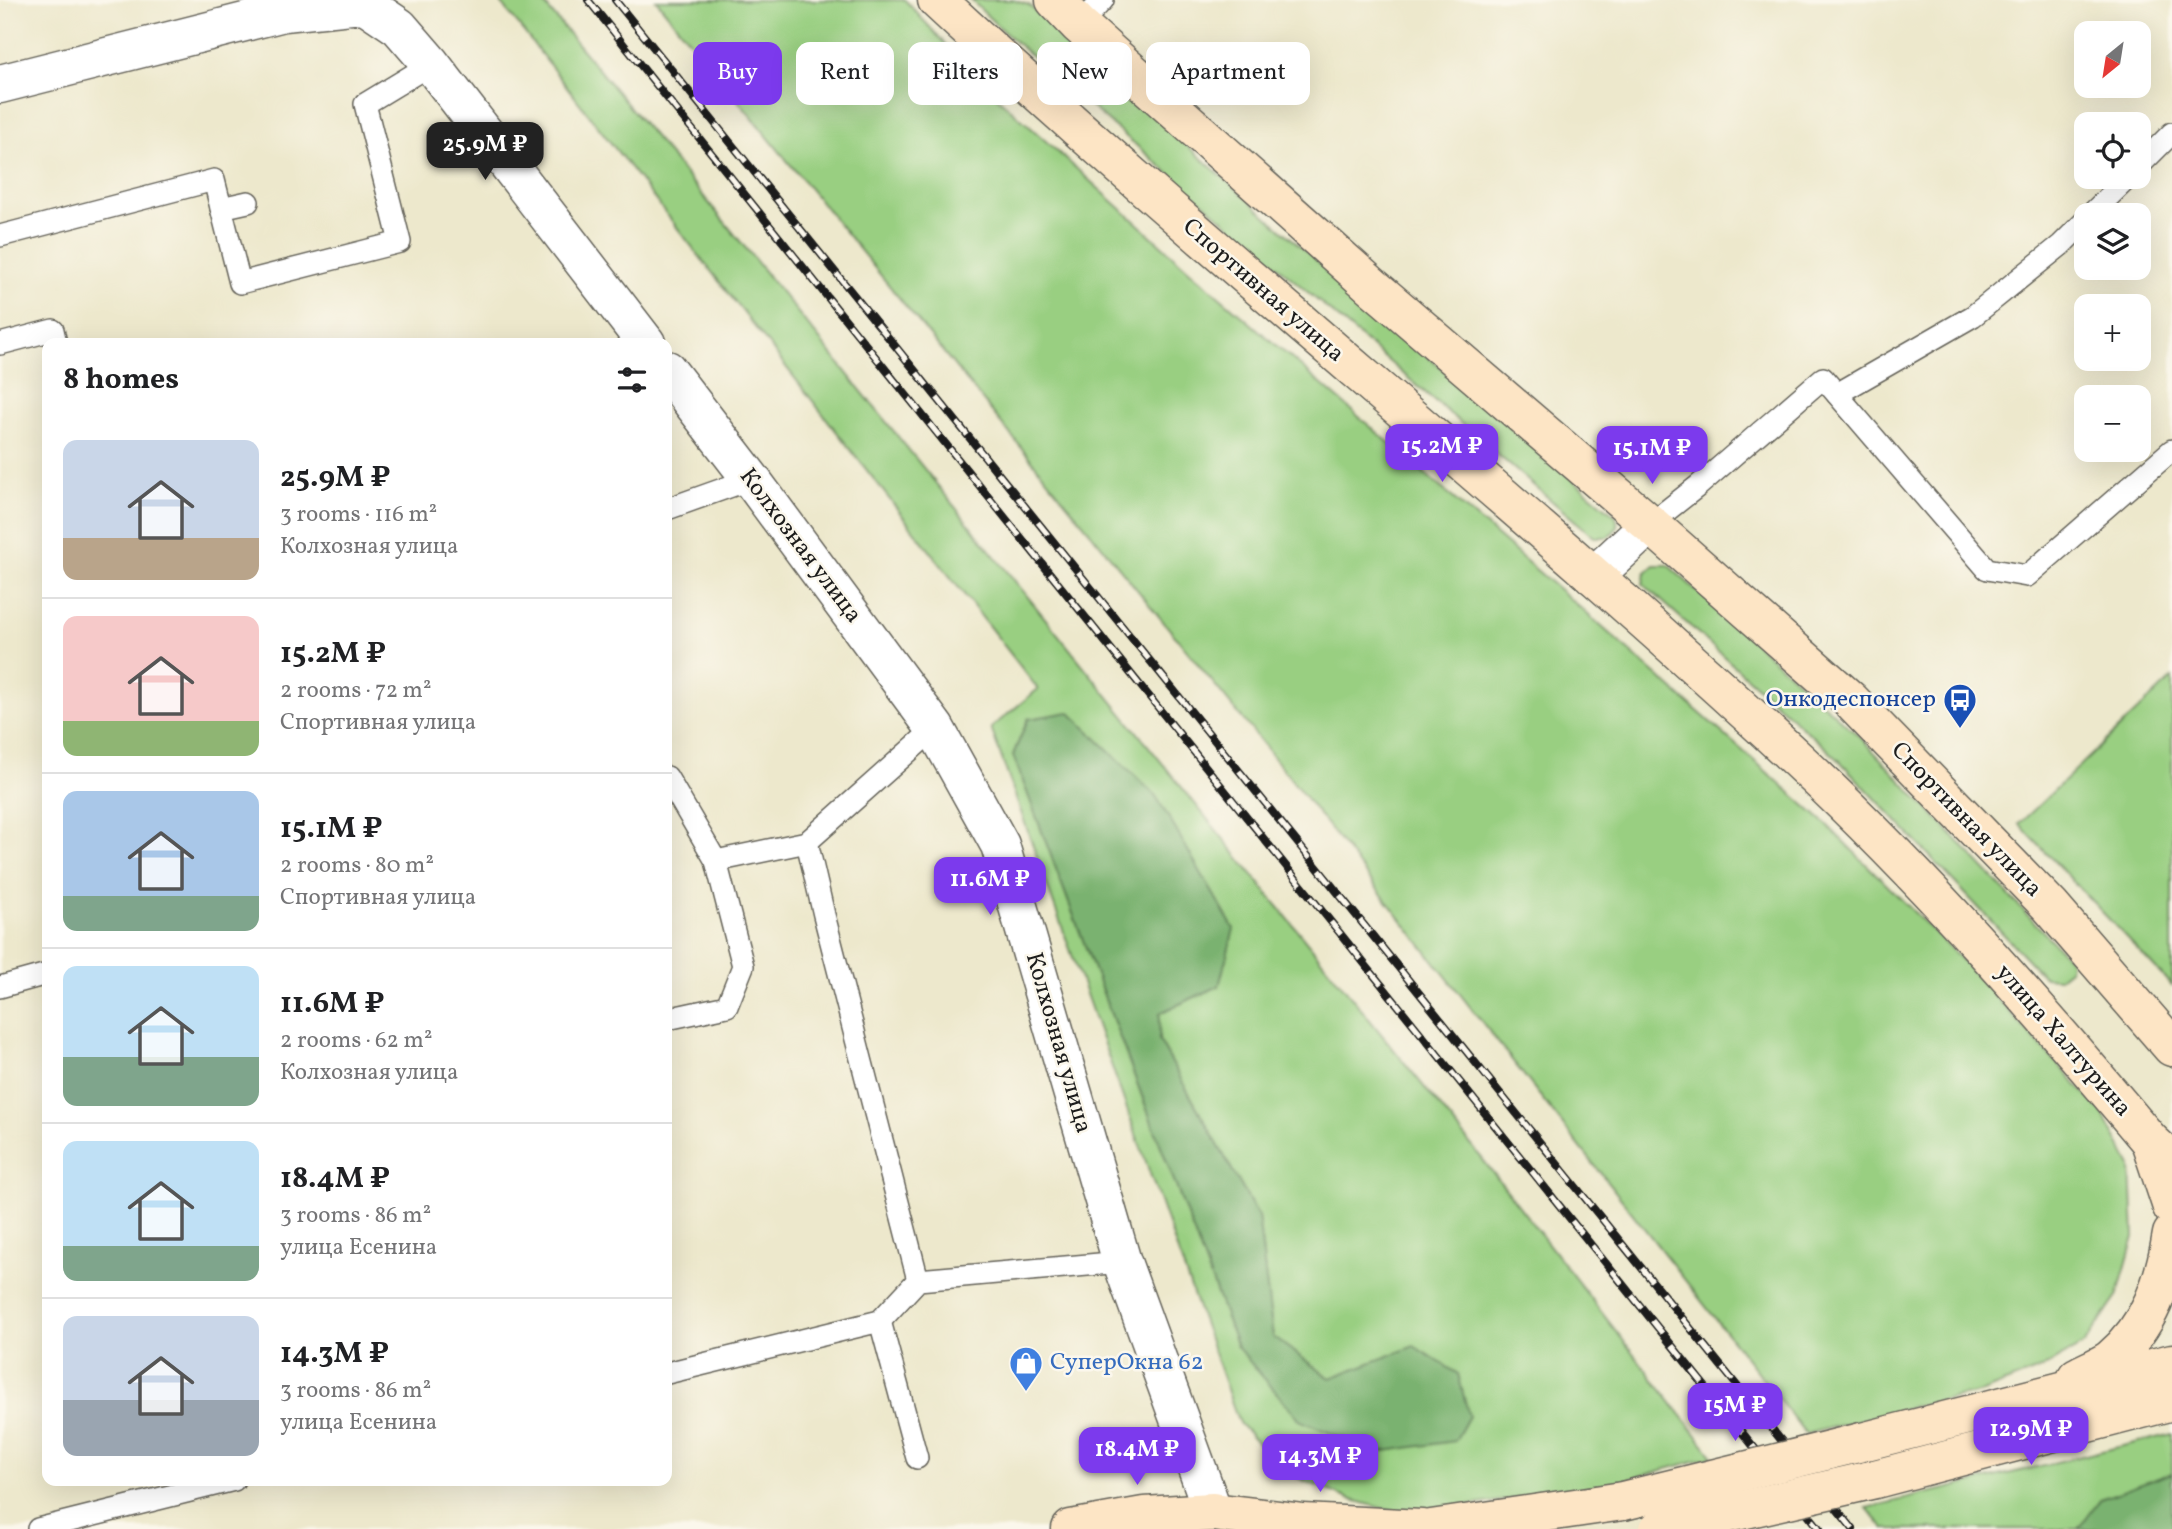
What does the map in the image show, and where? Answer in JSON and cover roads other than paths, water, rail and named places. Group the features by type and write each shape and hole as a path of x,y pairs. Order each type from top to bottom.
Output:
{"main road":[{"name":"Спортивная улица","path":"937,0 1122,168 1594,576 1800,761 1975,941"},
{"name":"Спортивная улица","path":"1079,8 1373,287 1650,524 1851,702 2050,906 2172,1047"},
{"name":"улица Халтурина","path":"1975,941 2036,1006 2161,1151"},
{"path":"2161,1151 2172,1207"},
{"path":"2048,1393 2110,1359 2147,1318 2166,1268 2172,1234"},
{"path":"1431,1529 1623,1502 2172,1363"},
{"path":"1659,1529 1875,1479 2172,1401"},
{"path":"1097,1526 1144,1516 1213,1512 1303,1523 1422,1529"}],"street":[{"path":"0,84 285,12 360,2 399,27 431,64 642,338"},
{"name":"Колхозная улица","path":"672,376 935,729 1000,845 1122,1262 1213,1512"},
{"path":"1594,576 1650,524"}],"lane":[{"path":"0,236 214,180 240,283 400,242 365,104 431,64"},
{"path":"2151,154 2172,133"},
{"path":"2102,203 2117,189"},
{"path":"221,208 248,202"},
{"path":"1837,394 1973,316 2074,232"},
{"path":"0,344 52,330 54,338"},
{"path":"1650,524 1823,378 1987,569 2027,576 2172,450"},
{"path":"672,507 751,479"},
{"path":"716,861 807,842 935,729"},
{"path":"672,786 716,861 743,966 727,1006 672,1018"},
{"path":"807,842 918,1280"},
{"path":"0,988 42,975"},
{"path":"672,1372 880,1321 918,1280 1122,1262"},
{"path":"880,1321 917,1458"},
{"path":"38,1529 210,1486"}],"railway":[{"path":"588,0 1820,1529"},
{"path":"615,0 1853,1529"}],"place":[{"name":"Онкодеспонсер","path":"1960,730"},
{"name":"СуперОкна 62","path":"1026,1393"}]}
